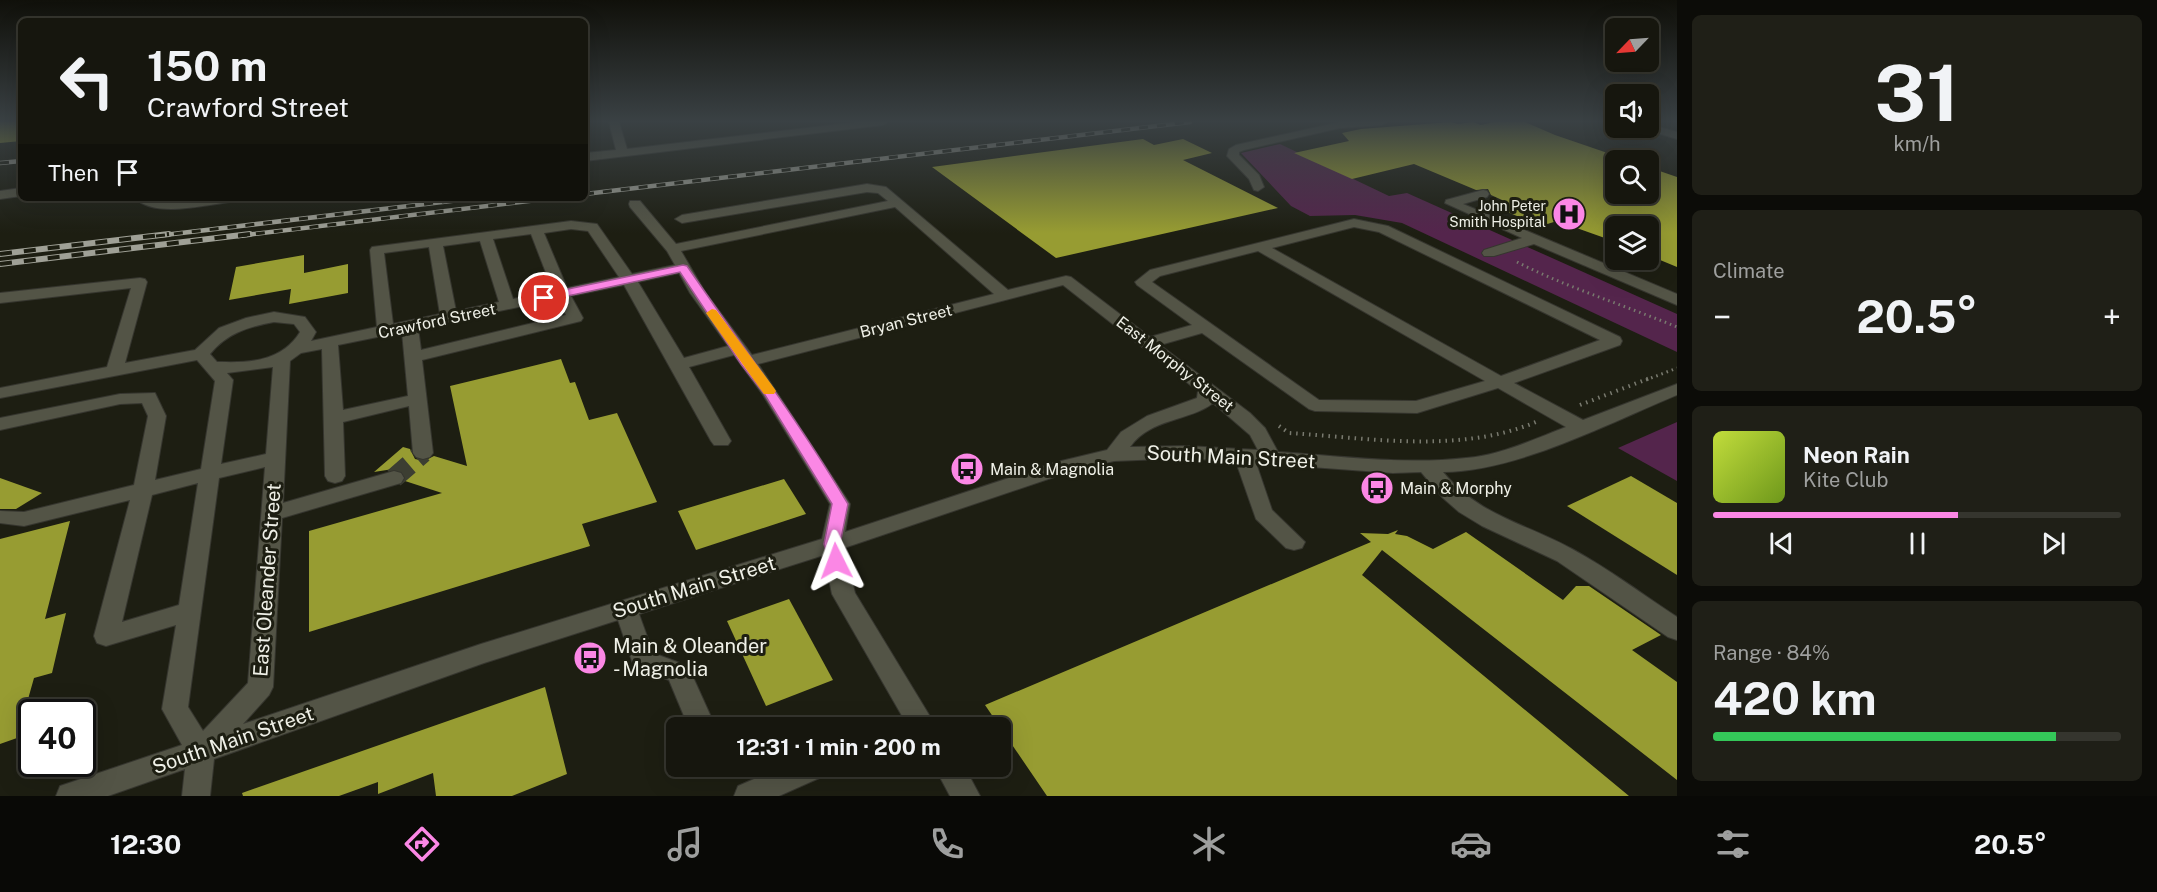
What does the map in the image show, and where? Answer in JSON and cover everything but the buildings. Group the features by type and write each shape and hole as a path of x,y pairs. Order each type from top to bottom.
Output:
{"street":[{"path":"1236,159 1255,178 1258,187"},
{"path":"682,219 867,188 882,190 1005,296"},
{"path":"0,195 18,192"},
{"path":"1483,194 1451,203 1677,300"},
{"path":"145,201 172,205 205,201"},
{"path":"673,249 898,203"},
{"path":"635,204 673,249 683,268 742,356 771,394 840,504 832,544 844,594 913,717"},
{"path":"1354,224 1383,229 1614,341 1500,382 1417,407 1315,405 1204,327 1142,282 1155,273 1354,224"},
{"path":"386,332 377,250 571,225 592,227 629,280 721,441"},
{"path":"413,357 575,318 562,294 536,229"},
{"path":"485,236 508,306"},
{"path":"1489,253 1534,239"},
{"path":"435,242 449,318"},
{"path":"1260,247 1581,427"},
{"name":"Crawford Street","path":"206,361 244,369 289,353 683,268"},
{"name":"Bryan Street","path":"679,364 742,356 1066,280"},
{"name":"East Morphy Street","path":"1066,280 1244,417 1258,432 1272,458"},
{"path":"0,298 140,282 115,370"},
{"name":"East Oleander Street","path":"201,752 260,687 275,458 289,353 308,332 299,320 274,317 242,323 214,337 206,361"},
{"path":"410,326 423,453"},
{"path":"1149,343 1204,327"},
{"path":"330,344 335,476"},
{"path":"2,395 115,370 206,361 224,380 176,709 201,752 196,796"},
{"path":"1114,455 1128,436 1154,420 1205,401 1208,394 1205,387"},
{"name":"South Main Street","path":"70,796 481,654 832,544 1064,467 1114,455 1158,452 1428,466 1467,465 1498,458 1677,388"},
{"path":"0,424 120,399 149,398 157,416 143,490 106,636 190,611"},
{"path":"334,418 417,399"},
{"path":"1245,455 1263,514 1294,542"},
{"name":"East Oleander Street","path":"4,517 24,519 275,458"},
{"path":"1428,466 1445,489 1465,507 1488,521 1525,535 1566,556 1677,630"},
{"path":"271,514 394,478"},
{"path":"626,609 643,660 679,673 698,717"},
{"path":"748,796 791,777"},
{"path":"955,777 966,796"}],"path":[{"path":"1489,253 1520,263 1556,282 1634,309 1677,327"}],"shaded area":[{"path":"1247,159 1312,159 1389,196 1407,193 1677,314 1677,352 1402,223 1355,215 1310,216 1291,206"},
{"path":"1677,422 1677,481 1618,448"}],"tunnel":[{"path":"394,478 423,453"}],"railway":[{"path":"588,194 878,159"},
{"path":"0,163 18,161"},
{"path":"156,236 451,201"},
{"path":"238,236 529,201"},
{"path":"0,254 169,234"},
{"path":"0,264 250,234"}],"slow traffic":[{"path":"712,313 769,391"}],"place":[{"name":"John Peter Smith Hospital","path":"1569,214"},
{"name":"Main & Magnolia","path":"967,469"},
{"name":"Main & Morphy","path":"1377,488"},
{"name":"Main & Oleander - Magnolia","path":"590,658"}],"route":[{"path":"544,298 683,268 746,362 771,394 840,504 832,544 836,561"}]}
